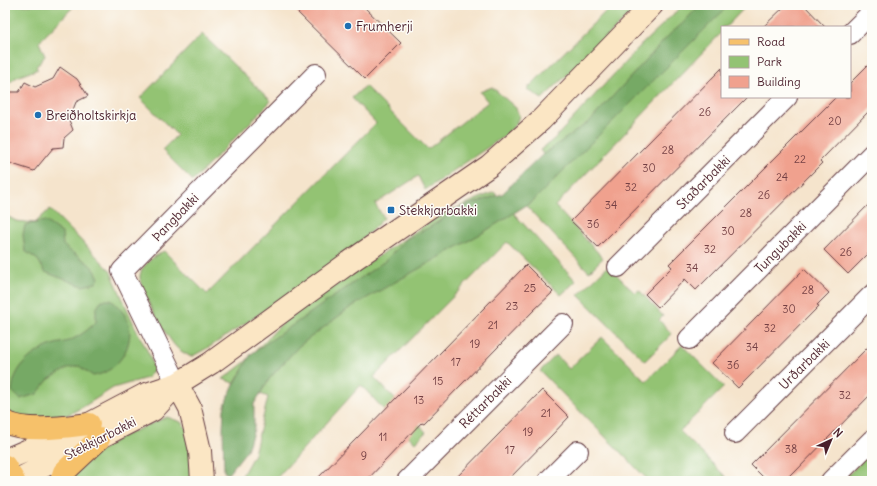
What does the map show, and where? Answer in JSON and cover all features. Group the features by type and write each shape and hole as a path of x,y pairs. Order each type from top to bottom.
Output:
{"main road":[{"path":"5,422 12,425 94,432"},
{"path":"61,481 64,472 94,432"},
{"path":"5,466 14,481"}],"street":[{"name":"Stekkjarbakki","path":"5,460 94,432 154,410 177,384 211,363 347,264 489,166 541,120 652,5"},
{"path":"851,33 872,12"},
{"name":"Þangbakki","path":"177,384 122,271 316,74"},
{"name":"Staðarbakki","path":"618,267 786,98"},
{"name":"Tungubakki","path":"689,339 872,154"},
{"name":"Urðarbakki","path":"735,433 872,296"},
{"name":"Réttarbakki","path":"407,481 563,324"},
{"path":"177,384 190,408 200,451 202,481"},
{"name":"Stekkjarbakki","path":"14,481 94,432"},
{"path":"831,481 872,440"},
{"path":"548,481 578,451"}],"green space":[{"path":"5,5 75,5 39,42 45,56 36,67 38,69 17,77 5,86"},
{"path":"612,5 640,5 542,99 527,89"},
{"path":"683,5 747,5 727,26 721,26 721,33 555,206 603,258 589,272 508,187 549,163 540,150 554,139 641,45"},
{"path":"700,5 729,5 533,201 484,232 351,307 299,346 270,378 254,404 254,429 247,450 228,474 224,472 224,409 228,396 251,354 385,261 406,239 430,227 459,208 502,194 542,155 590,121 670,34"},
{"path":"202,34 271,101 193,181 162,150 177,135 140,98"},
{"path":"365,86 428,149 488,102 480,92 492,87 516,108 519,116 516,124 506,135 425,190 418,176 375,204 384,218 343,259 211,346 191,357 181,351 176,347 166,333 143,291 140,275 143,268 153,258 164,251 207,294 376,123 352,98"},
{"path":"494,192 576,281 561,295 507,242 374,377 426,432 415,443 361,385 274,481 239,481 254,454 268,397 223,379 244,363 288,317 440,215"},
{"path":"50,209 110,270 136,329 150,356 154,370 147,378 113,388 83,407 65,416 27,419 5,411 5,215 16,221 35,223"},
{"path":"45,221 62,233 63,245 93,267 99,278 96,283 82,286 45,272 38,260 25,251 23,235 25,225"},
{"path":"608,266 635,293 639,290 663,316 659,320 672,334 645,361 578,295"},
{"path":"102,300 111,300 114,302 128,320 130,333 129,342 122,358 109,370 93,376 79,366 68,368 48,380 37,394 20,399 12,391 13,382 20,368 37,352 44,348 54,344 66,342 87,330 96,322 96,309"},
{"path":"602,337 646,381 682,345 724,387 680,431 730,481 649,481 540,371 556,355 569,369"},
{"path":"167,417 181,422 189,431 192,481 68,481 83,462 121,437"},
{"path":"872,451 872,481 842,481"}],"building":[{"name":"Frumherji","path":"290,5 362,5 401,43 365,79"},
{"path":"786,5 804,5 824,26 764,26"},
{"path":"872,61 872,108 820,161 822,163 696,290 685,279 658,307 645,294 672,267 669,264 835,98 851,98 851,82"},
{"name":"Breiðholtskirkja","path":"60,67 77,79 88,96 76,102 69,120 73,130 64,138 63,147 53,148 34,171 9,163 7,136 5,135 5,104 7,92 19,92 25,82 35,87 53,79"},
{"path":"721,69 721,98 746,98 598,247 571,221"},
{"path":"872,201 872,250 848,274 824,250"},
{"path":"526,265 553,292 424,423 422,422 366,481 315,481"},
{"path":"804,269 829,293 817,305 819,306 738,388 712,363"},
{"path":"872,343 872,393 795,472 794,471 784,481 767,481 751,465"},
{"path":"542,390 569,417 507,481 453,481"}],"place":[{"name":"Frumherji","path":"348,26"},
{"name":"Breiðholtskirkja","path":"38,115"},
{"name":"Stekkjarbakki","path":"391,210"}]}
